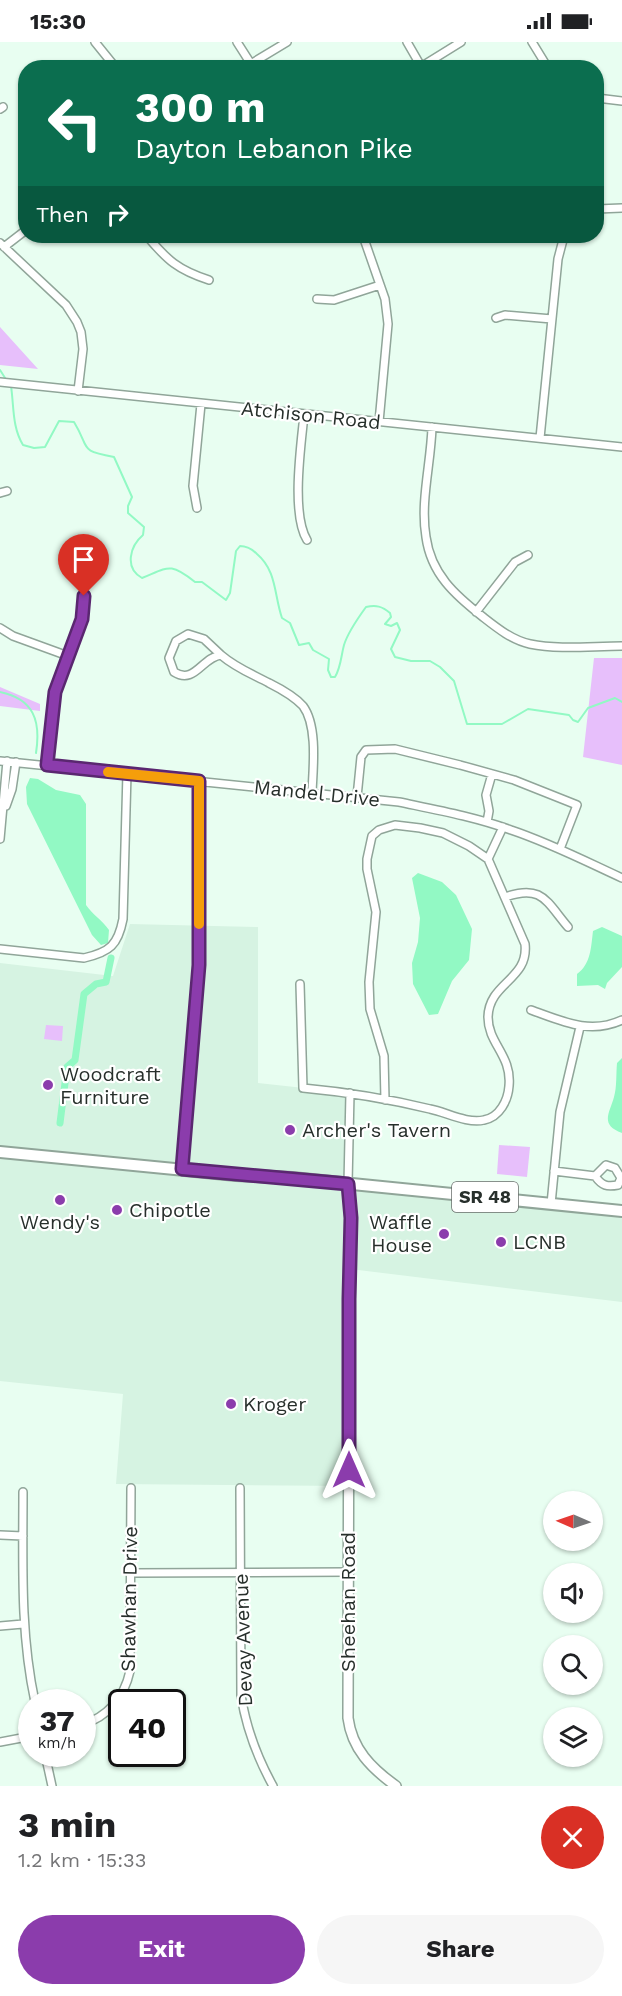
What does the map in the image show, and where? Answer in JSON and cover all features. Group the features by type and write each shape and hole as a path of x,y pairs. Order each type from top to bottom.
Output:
{"main road":[{"name":"SR 48","path":"0,1152 622,1211"}],"street":[{"path":"95,42 110,60"},
{"path":"237,42 245,60"},
{"path":"258,60 287,42"},
{"path":"407,42 417,60"},
{"path":"432,60 460,42"},
{"path":"532,42 543,60"},
{"path":"604,99 622,101"},
{"path":"604,209 622,208"},
{"path":"18,235 2,245 66,305 77,322 82,346 78,390"},
{"path":"153,243 173,265 209,280"},
{"path":"365,243 385,299 388,324 379,422"},
{"path":"540,438 558,259 562,243"},
{"path":"317,299 334,300 380,285"},
{"path":"496,318 505,315 552,319"},
{"name":"Atchison Road","path":"0,382 622,447"},
{"path":"198,508 193,486 201,404"},
{"path":"304,415 299,480 300,523 307,540"},
{"path":"432,428 425,517 428,550 444,583 505,634 533,644 622,646"},
{"path":"476,612 515,562 528,555"},
{"path":"47,765 55,692 82,619 84,596"},
{"path":"0,628 13,636 68,656"},
{"path":"221,655 213,657 192,675 187,676 174,672 170,663 173,645 181,637 188,634 204,639 221,655 244,671 286,692 302,705 308,713 313,738 312,792"},
{"path":"357,797 361,757 366,750 395,749 492,774 550,793 577,805 560,849"},
{"path":"0,839 4,811 4,761"},
{"name":"Mandel Drive","path":"4,761 399,802 503,827 560,849 622,878"},
{"path":"4,811 12,789 16,762"},
{"path":"0,949 84,958 96,956 119,938 123,919 127,773"},
{"path":"487,822 489,811 486,795 492,774"},
{"path":"182,1169 199,965 199,781"},
{"path":"300,984 303,1088 350,1093 483,1121 493,1116 502,1108 508,1097 510,1072 506,1059 490,1031 489,1005 495,992 524,964 526,955 525,944 488,859 470,846 443,833 420,828 395,825 380,830 372,836 367,869 376,912 369,982 370,1009 384,1056 385,1100"},
{"path":"488,859 503,827"},
{"path":"505,897 520,892 531,892 541,896 568,927"},
{"path":"531,1010 580,1027 598,1027 622,1020"},
{"path":"551,1204 560,1112 580,1027"},
{"path":"348,1184 350,1093"},
{"path":"554,1171 595,1176"},
{"name":"Sheehan Road","path":"348,1184 351,1218 349,1727 362,1755 375,1770 396,1786"},
{"name":"Shawhan Drive","path":"96,1720 120,1697 128,1680 132,1658 132,1488"},
{"name":"Devay Avenue","path":"240,1488 240,1678 244,1712 254,1748 273,1786"},
{"path":"23,1492 23,1624 32,1689"},
{"path":"0,1535 23,1536"},
{"path":"132,1573 348,1572"},
{"path":"0,1626 23,1624"},
{"path":"0,1742 18,1739"},
{"path":"48,1767 52,1786"}],"shaded area":[{"path":"0,327 38,369 0,365"},
{"path":"594,658 622,658 622,765 583,757"},
{"path":"0,687 40,704 40,711 0,706"},
{"path":"30,778 38,779 56,790 80,795 86,804 86,905 109,930 108,943 101,945 92,935 27,804 26,787"},
{"path":"418,873 442,882 456,895 472,929 469,960 452,981 438,1014 429,1015 413,984 412,963 418,942 420,918 412,878"},
{"path":"130,924 258,927 258,1083 350,1093 349,1184 622,1210 622,1302 350,1269 349,1486 116,1484 123,1394 0,1381 0,963 113,976"},
{"path":"602,927 622,936 622,967 607,983 605,989 598,985 577,986 577,974 588,960 593,931"},
{"path":"46,1025 63,1026 62,1041 44,1039"},
{"path":"622,1058 622,1133 610,1126 608,1118 615,1093 617,1063"},
{"path":"499,1145 530,1147 527,1177 497,1174"}],"waterway":[{"path":"0,370 7,381"},
{"path":"11,386 15,424 23,445 34,448 45,447 59,421 74,422 90,450 114,457 132,497 128,513 144,527 143,535 132,551 131,563 136,574 142,578 164,569 174,569 195,582 202,582 226,600 230,593 236,551 240,546 249,548 268,568 282,618 290,623 299,645 309,643 313,650 329,659 328,670 331,677 335,677 337,673 344,645 354,625 366,607 376,606 390,613 391,617 385,624 391,626 397,623 400,630 391,649 395,657 411,661 430,661 440,667 454,681 467,724 502,724 528,709 569,715 578,722 588,708 615,698 622,702"},
{"path":"0,692 21,700 33,713 37,731 36,753"},
{"path":"60,1123 67,1067 75,1060 84,994 96,984 106,982 111,958"}],"slow traffic":[{"path":"108,772 199,781 199,924"}],"place":[{"name":"Woodcraft Furniture","path":"48,1085"},
{"name":"Archer's Tavern","path":"290,1130"},
{"name":"Wendy's","path":"60,1200"},
{"name":"Chipotle","path":"117,1210"},
{"name":"Waffle House","path":"444,1234"},
{"name":"LCNB","path":"501,1242"},
{"name":"Kroger","path":"231,1404"}],"route":[{"path":"84,596 82,619 55,692 47,765 199,781 199,965 193,1059 182,1169 348,1184 351,1218 349,1470"}]}
